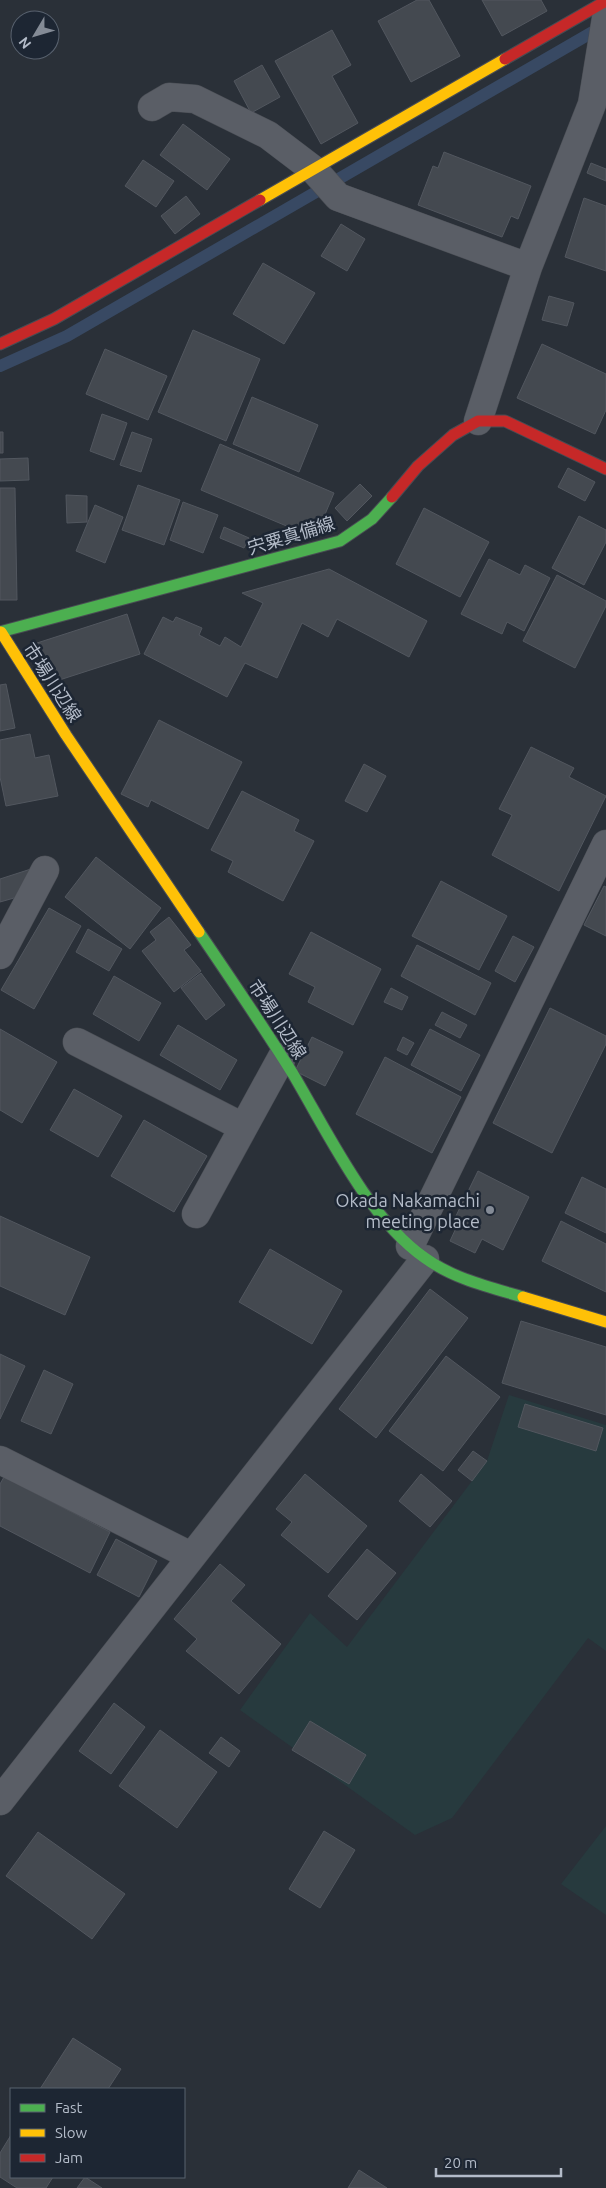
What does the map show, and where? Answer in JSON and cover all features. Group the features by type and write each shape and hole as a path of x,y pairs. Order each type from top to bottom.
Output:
{"main road":[{"path":"0,344 54,319 324,181 606,1"},
{"name":"宍粟真備線","path":"0,632 340,541 372,519 418,466 453,435 478,421 505,421 606,469"},
{"name":"市場川辺線","path":"0,632 39,696 225,969 282,1057 345,1163 381,1216 418,1252 448,1272 473,1283 606,1322"}],"street":[{"path":"478,421 528,267 592,104 605,28"},
{"path":"152,107 169,97 195,99 268,135 324,181 528,267"},
{"path":"0,1801 191,1556 418,1252 606,844"},
{"path":"0,955 45,870"},
{"path":"77,1042 243,1127"},
{"path":"196,1214 282,1057"},
{"path":"0,1460 191,1556"}],"green space":[{"path":"509,1395 606,1425 606,1651 588,1638 452,1818 415,1835 240,1710 310,1613 347,1647 487,1461"},
{"path":"606,1826 606,1915 561,1884"}],"building":[{"path":"417,0 429,0 460,56 411,82 378,21"},
{"path":"482,0 541,0 547,11 502,36"},
{"path":"332,30 351,65 332,76 358,123 321,144 275,61"},
{"path":"262,65 280,97 251,113 234,81"},
{"path":"183,124 230,159 207,190 160,155"},
{"path":"444,152 531,186 518,219 511,216 502,237 418,205 433,166 438,168"},
{"path":"143,160 174,181 156,207 125,186"},
{"path":"591,163 606,169 606,181 587,173"},
{"path":"186,196 200,214 175,234 161,216"},
{"path":"584,198 606,206 606,271 565,257"},
{"path":"341,224 365,239 347,271 321,256"},
{"path":"263,263 315,293 284,344 233,314"},
{"path":"549,296 574,303 567,326 542,320"},
{"path":"193,330 260,359 226,441 158,412"},
{"path":"542,344 606,374 606,410 595,434 517,398"},
{"path":"105,349 167,376 148,420 86,394"},
{"path":"252,397 318,425 299,472 233,444"},
{"path":"102,414 127,423 114,460 90,451"},
{"path":"0,432 3,432 3,453 0,453"},
{"path":"132,432 152,439 141,472 120,465"},
{"path":"220,444 334,493 315,538 201,490"},
{"path":"28,458 29,480 0,481 0,459"},
{"path":"568,468 595,482 585,501 558,487"},
{"path":"360,484 372,496 347,521 335,508"},
{"path":"138,485 180,500 164,545 122,530"},
{"path":"0,488 15,488 17,600 0,600"},
{"path":"66,495 87,496 87,522 67,523"},
{"path":"183,502 218,515 203,553 170,540"},
{"path":"95,505 123,517 105,563 76,551"},
{"path":"424,508 489,542 460,597 396,564"},
{"path":"579,516 606,530 606,542 584,585 552,568"},
{"path":"224,527 249,538 244,548 220,538"},
{"path":"489,559 520,575 525,565 550,578 524,631 507,622 502,634 461,614"},
{"path":"329,569 427,621 409,657 337,619 328,637 302,623 277,678 245,663 227,697 144,654 163,617 173,622 176,617 202,628 199,635 220,646 225,637 241,647 263,603 242,593"},
{"path":"557,575 606,601 606,606 575,668 523,641"},
{"path":"127,614 140,654 50,683 37,643"},
{"path":"6,684 15,728 0,731 0,685"},
{"path":"159,720 242,762 208,829 151,800 148,807 121,794"},
{"path":"30,734 35,758 49,755 58,796 6,806 0,777 0,740"},
{"path":"531,747 574,768 569,777 606,796 559,891 492,855 512,815 499,809"},
{"path":"364,764 386,776 367,812 345,801"},
{"path":"242,791 299,820 294,831 314,841 283,901 228,872 233,861 211,850"},
{"path":"96,857 161,908 130,949 65,897"},
{"path":"34,868 28,894 0,902 0,879"},
{"path":"441,881 507,916 479,970 412,936"},
{"path":"604,886 606,887 606,936 584,925"},
{"path":"49,908 81,926 34,1009 1,990"},
{"path":"169,917 191,945 184,950 201,971 174,992 142,951 156,940 150,932"},
{"path":"88,929 122,949 109,971 76,952"},
{"path":"311,932 381,969 353,1025 308,1002 315,987 289,974"},
{"path":"513,936 534,947 515,982 495,971"},
{"path":"417,945 491,983 475,1015 401,976"},
{"path":"201,973 225,1005 206,1020 181,988"},
{"path":"114,976 161,1003 139,1041 93,1014"},
{"path":"391,988 408,997 402,1010 384,1002"},
{"path":"550,1008 606,1036 606,1044 552,1153 493,1123"},
{"path":"442,1012 467,1025 460,1038 435,1025"},
{"path":"178,1025 237,1060 220,1090 160,1055"},
{"path":"0,1029 57,1062 22,1123 0,1110"},
{"path":"430,1029 480,1055 461,1091 411,1065"},
{"path":"312,1037 343,1052 325,1086 295,1071"},
{"path":"403,1037 414,1043 407,1055 397,1050"},
{"path":"385,1057 461,1097 432,1153 356,1114"},
{"path":"74,1089 122,1116 98,1157 50,1130"},
{"path":"144,1120 207,1156 174,1212 111,1176"},
{"name":"Okada Nakamachi meeting place","path":"478,1171 529,1197 503,1250 482,1239 475,1253 450,1241 457,1226 452,1224"},
{"path":"582,1177 606,1189 606,1233 565,1213"},
{"path":"0,1216 90,1257 65,1315 0,1286"},
{"path":"561,1221 606,1244 606,1292 542,1261"},
{"path":"270,1249 342,1291 312,1344 239,1302"},
{"path":"430,1289 468,1318 376,1438 339,1409"},
{"path":"521,1321 606,1347 606,1415 502,1383"},
{"path":"0,1354 25,1366 0,1419"},
{"path":"446,1356 500,1397 443,1471 389,1431"},
{"path":"44,1370 73,1384 51,1434 21,1421"},
{"path":"525,1404 603,1428 596,1451 518,1427"},
{"path":"473,1451 487,1461 472,1481 458,1470"},
{"path":"305,1474 367,1526 328,1573 281,1535 292,1522 276,1509"},
{"path":"421,1474 452,1501 430,1527 399,1501"},
{"path":"4,1477 110,1532 90,1573 0,1526 0,1484"},
{"path":"116,1539 157,1561 139,1597 97,1575"},
{"path":"367,1549 396,1573 357,1620 328,1596"},
{"path":"220,1564 245,1585 231,1601 281,1644 239,1694 186,1651 197,1639 174,1619"},
{"path":"114,1703 145,1727 111,1774 79,1751"},
{"path":"310,1721 366,1755 349,1784 292,1750"},
{"path":"160,1730 217,1772 177,1828 119,1786"},
{"path":"221,1737 240,1751 229,1767 209,1753"},
{"path":"324,1831 355,1850 320,1908 289,1889"},
{"path":"38,1832 125,1894 92,1939 6,1876"},
{"path":"73,2038 121,2069 109,2088 41,2088"},
{"path":"10,2137 10,2178 52,2178 46,2188 17,2188 0,2177 0,2153"},
{"path":"359,2170 387,2188 348,2188"},
{"path":"84,2178 87,2178 102,2188 77,2188"}],"waterway":[{"path":"0,366 67,336 603,26"}],"traffic: fast":[{"path":"0,632 340,541 372,519 392,497"},
{"path":"199,932 259,1020 293,1074 335,1148 367,1198 385,1221 404,1241 425,1258 448,1272 472,1282 523,1297"}],"traffic: slow":[{"path":"260,200 505,59"},
{"path":"1,632 66,735 199,932"},
{"path":"523,1297 606,1322"}],"traffic: jam":[{"path":"505,59 606,1"},
{"path":"0,344 54,319 260,200"},
{"path":"392,497 418,466 453,435 478,421 505,421 606,469"}],"place":[{"name":"Okada Nakamachi meeting place","path":"490,1210"}]}
